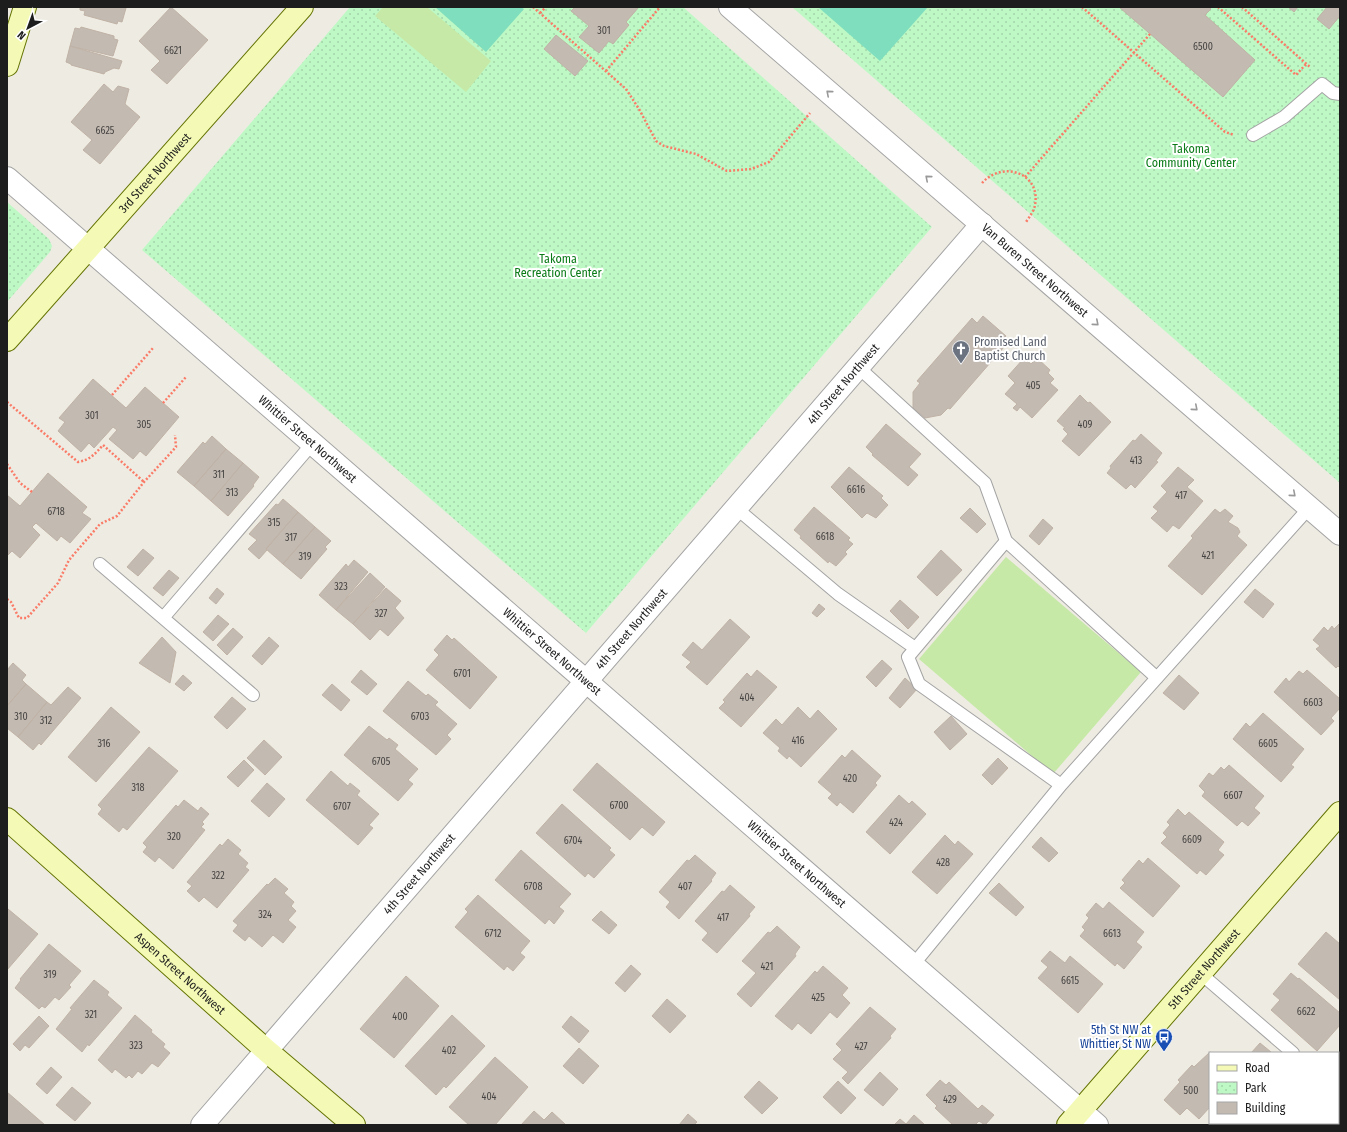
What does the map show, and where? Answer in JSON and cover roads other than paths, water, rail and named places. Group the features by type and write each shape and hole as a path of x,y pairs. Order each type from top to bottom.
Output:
{"street":[{"path":"7,66 25,7"},
{"name":"3rd Street Northwest","path":"7,340 302,7"},
{"name":"Van Buren Street Northwest","path":"730,7 1340,534"},
{"name":"Whittier Street Northwest","path":"7,178 88,247 585,682 913,965 1074,1118 1097,1125"},
{"name":"4th Street Northwest","path":"202,1125 982,224"},
{"name":"5th Street Northwest","path":"1074,1118 1340,812"},
{"name":"Aspen Street Northwest","path":"7,819 267,1051 354,1125"}],"lane":[{"path":"1253,135 1284,117 1322,84 1333,93 1340,94"},
{"path":"858,367 984,483 1006,541 1157,678"},
{"path":"163,618 312,444"},
{"path":"736,508 838,594 915,648"},
{"path":"913,965 1061,785 1310,508"},
{"path":"1006,541 908,657 919,684 1061,785"},
{"path":"100,564 253,695"},
{"path":"1200,973 1291,1052"}],"place":[{"name":"Promised Land Baptist Church","path":"961,364"},
{"name":"5th St NW at Whittier St NW","path":"1164,1052"}],"park label":[{"name":"Takoma Community Center","path":"1191,156"},
{"name":"Takoma Recreation Center","path":"558,266"}]}
